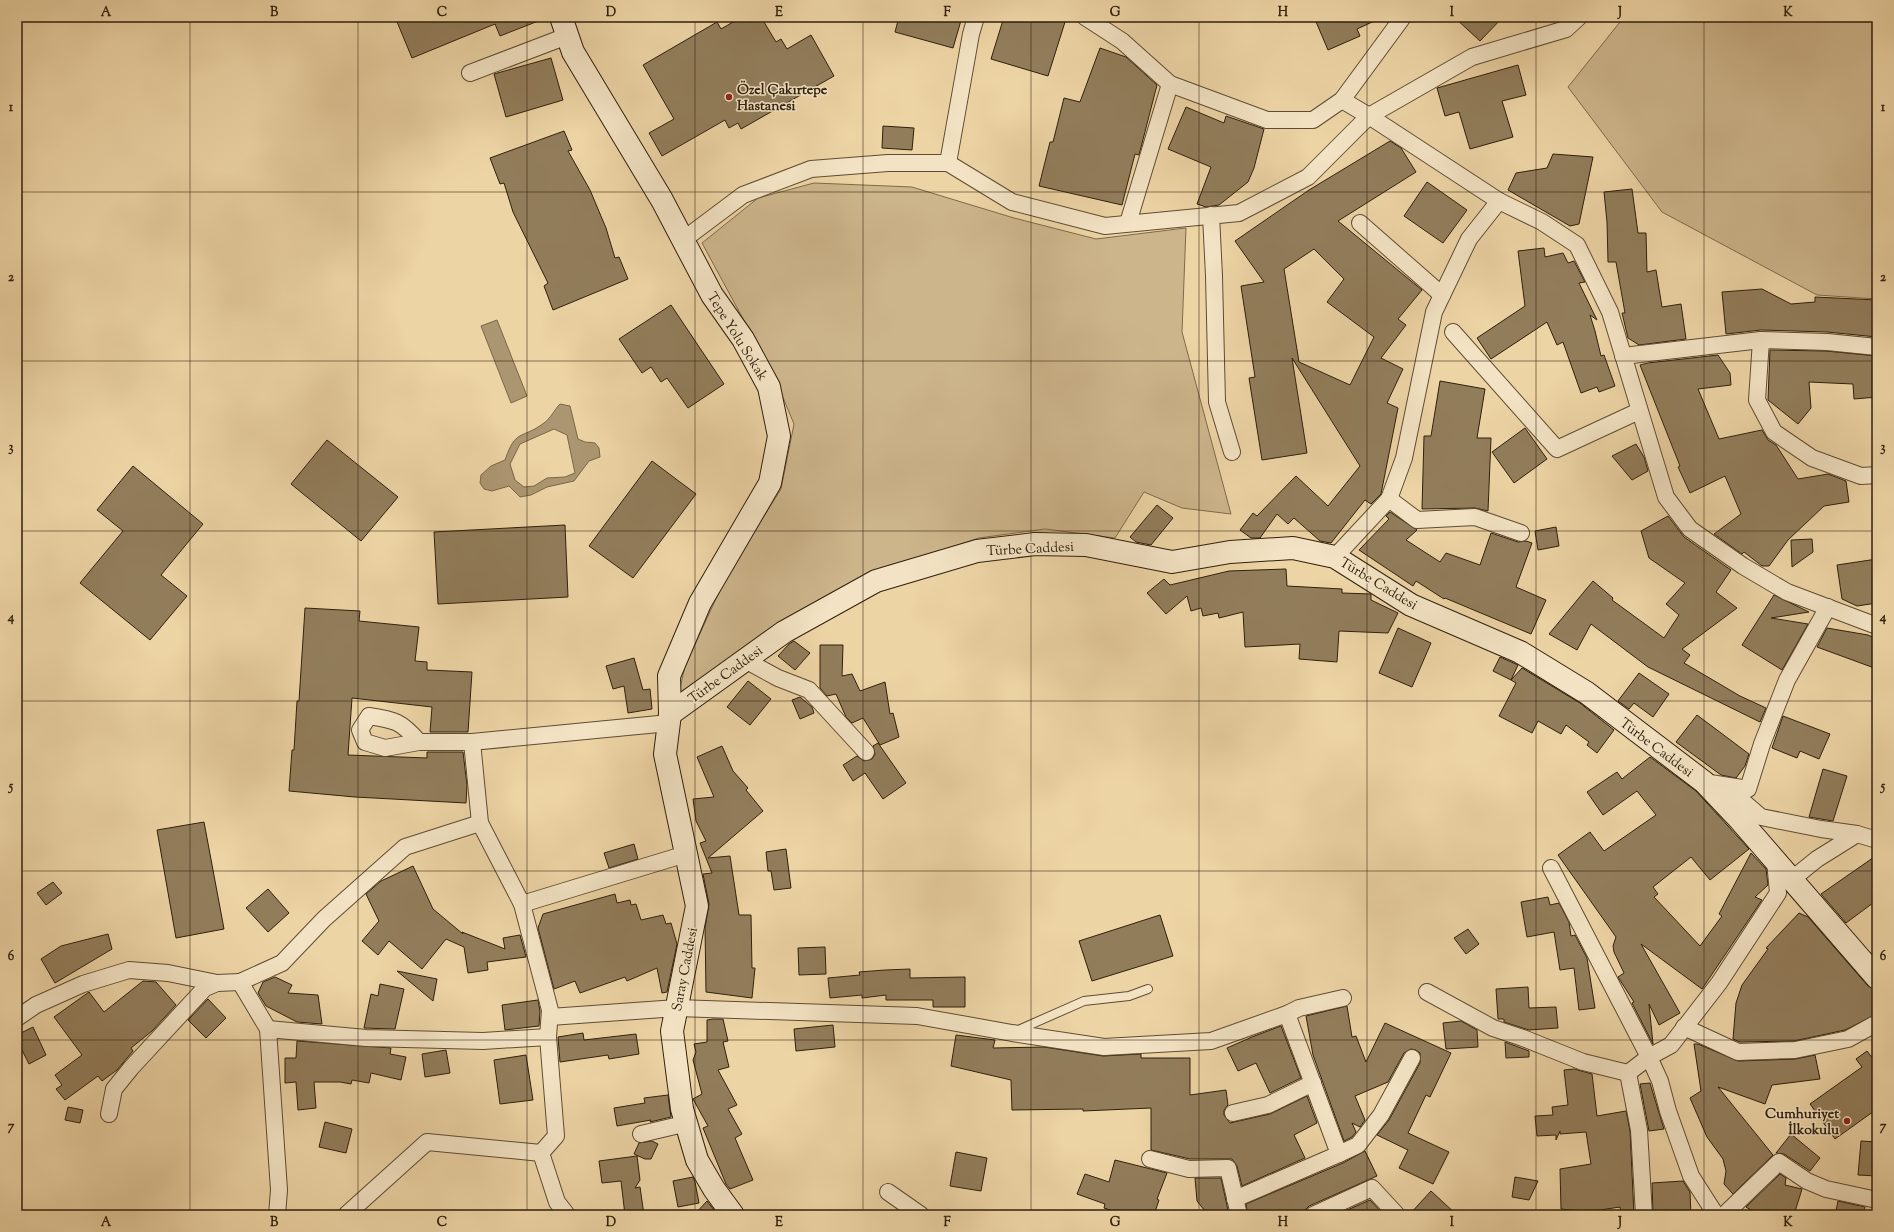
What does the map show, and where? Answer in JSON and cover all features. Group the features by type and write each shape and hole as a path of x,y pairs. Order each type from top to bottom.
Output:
{"street":[{"path":"948,163 971,34 976,17"},
{"path":"1085,17 1122,41 1170,84 1268,120 1312,120 1342,100 1403,17"},
{"path":"683,240 743,195 811,169 888,163 948,163 1012,202 1105,226 1239,213 1308,177 1369,116 1472,57 1566,29 1579,17"},
{"path":"470,74 564,27"},
{"name":"Tepe Yolu Sokak","path":"564,27 572,52 662,200 712,295 743,339 769,387 779,436 770,482 700,603 669,676 669,718"},
{"path":"1128,223 1170,84"},
{"path":"1342,100 1499,201 1542,222 1577,245 1610,312 1666,497 1690,529 1743,566 1787,592 1877,626"},
{"path":"1335,557 1389,499 1404,458 1434,312 1469,239 1499,201"},
{"path":"1211,215 1217,402 1232,452"},
{"path":"1360,223 1442,295"},
{"path":"1453,332 1557,449 1639,411"},
{"path":"1623,356 1762,340 1827,342 1877,346"},
{"path":"1762,340 1757,400 1774,432 1812,458 1861,476 1877,475"},
{"path":"1389,499 1417,520 1475,517 1521,533"},
{"name":"Türbe Caddesi","path":"669,718 784,632 876,581 977,551 1035,544 1086,545 1172,562 1230,552 1293,548 1335,557 1412,605 1520,652 1586,693 1704,782 1877,978"},
{"path":"1704,782 1748,789 1762,744 1787,680 1828,607"},
{"path":"745,660 778,678 810,690 866,752"},
{"path":"419,742 472,742 669,718"},
{"name":"Saray Caddesi","path":"669,718 665,754 697,906 672,1031 682,1110 688,1123 697,1160 714,1189 733,1215"},
{"path":"472,742 480,824 522,904 550,1010 548,1037 556,1136 541,1153"},
{"path":"1704,782 1732,792 1761,817 1821,830 1857,834 1877,840"},
{"path":"17,1018 36,1005 77,987 130,970 168,973 217,983 240,982 282,962 324,919 405,847 480,824"},
{"path":"1792,880 1817,859 1857,834"},
{"path":"522,904 686,854"},
{"path":"1628,1073 1649,1057 1670,1045 1719,983 1778,893 1775,861"},
{"path":"1551,868 1649,1057 1660,1081 1668,1111 1691,1176 1716,1215"},
{"path":"240,982 268,1029 279,1190 277,1215"},
{"path":"109,1114 114,1089 131,1068 205,988 217,983"},
{"path":"1427,992 1493,1028 1523,1038 1583,1062 1628,1073"},
{"path":"550,1017 676,1008 917,1016 1012,1033 1104,1047 1211,1041 1287,1014 1299,1008 1344,998"},
{"path":"1287,1014 1339,1154"},
{"path":"1684,1027 1738,1052 1795,1050 1848,1039 1877,1023"},
{"path":"268,1029 366,1038 483,1041 548,1037"},
{"path":"1235,1198 1358,1145 1381,1115 1412,1058"},
{"path":"1628,1073 1639,1130 1644,1215"},
{"path":"1233,1113 1268,1105 1313,1083"},
{"path":"641,1134 688,1123"},
{"path":"346,1215 427,1142 541,1153"},
{"path":"541,1153 557,1202 567,1215"},
{"path":"1150,1159 1189,1169 1228,1168 1239,1215"},
{"path":"1724,1215 1779,1162 1807,1181 1826,1189 1877,1200"},
{"path":"1313,1215 1372,1188 1397,1215"},
{"path":"888,1192 920,1215"}],"lane":[{"path":"1012,1033 1084,1001 1129,996 1148,989"}],"shaded area":[{"path":"1624,17 1877,17 1877,299 1817,295 1662,212 1568,87"},
{"path":"814,183 912,187 1014,218 1096,239 1186,228 1182,332 1231,514 1182,508 1144,492 1115,538 1045,529 979,538 871,574 779,624 679,693 685,666 726,577 781,489 794,424 774,376 702,243 758,198"},
{"path":"497,320 527,396 511,403 481,326"},
{"path":"560,404 570,406 578,439 585,442 595,443 599,448 600,457 589,461 574,481 547,487 531,495 520,497 509,486 492,491 484,489 480,483 481,475 491,466 505,460 512,443 520,436 544,423","holes":["554,429 567,435 575,473 565,477 547,478 534,486 524,487 515,480 510,464 520,444"]}],"building":[{"path":"395,17 546,18 500,36 495,24 412,58"},
{"name":"Özel Çakırtepe Hastanesi","path":"742,17 761,17 776,42 781,39 787,49 811,35 834,76 741,129 738,123 729,128 725,120 662,156 649,133 674,119 643,65 717,22 721,29"},
{"path":"899,17 962,17 953,48 895,32"},
{"path":"1004,17 1048,17 1065,22 1048,76 991,59"},
{"path":"1314,17 1383,17 1357,29 1360,36 1328,50"},
{"path":"1454,17 1503,17 1480,41"},
{"path":"1100,48 1126,57 1157,85 1139,155 1135,154 1122,205 1039,186 1050,142 1053,142 1064,98 1080,102"},
{"path":"551,58 563,100 506,117 494,74"},
{"path":"1518,65 1526,95 1502,101 1513,137 1470,149 1459,112 1445,116 1437,88"},
{"path":"1186,107 1224,123 1226,116 1264,129 1254,168 1248,182 1219,205 1206,207 1197,204 1211,167 1168,149"},
{"path":"883,126 914,128 912,150 882,148"},
{"path":"564,131 572,150 568,151 590,190 606,228 615,258 619,257 628,279 553,310 544,286 548,283 513,212 504,183 500,184 490,158"},
{"path":"1390,141 1401,148 1416,172 1338,221 1422,290 1398,319 1406,325 1381,358 1403,369 1387,403 1398,408 1381,494 1371,504 1365,500 1331,543 1320,541 1294,518 1288,524 1277,514 1260,538 1251,538 1240,530 1253,513 1257,516 1296,476 1328,506 1360,466 1292,358 1307,453 1262,460 1249,378 1255,377 1241,286 1264,282 1235,241 1309,190","holes":["1314,249 1344,279 1327,302 1374,337 1350,385 1299,362 1284,269"]},
{"path":"1553,154 1593,157 1579,224 1570,226 1508,190 1516,173 1547,168"},
{"path":"1427,182 1467,210 1443,243 1404,216"},
{"path":"1632,189 1638,233 1646,233 1647,272 1656,270 1662,307 1681,304 1686,339 1639,345 1628,338 1622,313 1625,313 1616,262 1608,262 1607,222 1604,192"},
{"path":"1544,248 1545,257 1563,253 1568,263 1574,261 1585,282 1579,283 1597,320 1590,315 1601,356 1604,355 1615,386 1599,392 1597,387 1581,393 1563,342 1557,345 1547,322 1491,359 1477,338 1525,306 1518,251"},
{"path":"1762,289 1791,304 1815,302 1815,297 1877,300 1877,337 1827,332 1761,330 1726,334 1722,292"},
{"path":"671,305 724,384 688,408 667,378 661,382 651,367 642,373 619,339"},
{"path":"1770,350 1826,351 1877,356 1877,397 1854,399 1853,384 1809,382 1811,408 1798,424 1768,400"},
{"path":"1718,355 1730,373 1731,385 1698,389 1719,439 1762,430 1768,440 1776,445 1798,479 1828,474 1846,481 1849,502 1824,506 1788,540 1769,566 1762,566 1744,552 1742,554 1714,534 1741,514 1725,476 1690,493 1678,467 1680,466 1640,365"},
{"path":"1440,381 1485,389 1477,438 1491,438 1488,511 1475,508 1422,509 1424,436 1431,436"},
{"path":"1525,428 1547,459 1514,483 1492,452"},
{"path":"327,440 398,497 361,541 291,484"},
{"path":"1636,444 1644,457 1648,471 1632,480 1612,456"},
{"path":"652,461 696,494 633,578 589,546"},
{"path":"133,466 203,524 161,575 187,596 150,640 80,583 123,531 97,510"},
{"path":"1157,505 1173,518 1151,545 1136,542 1130,537"},
{"path":"1390,512 1417,530 1406,540 1440,562 1446,553 1480,565 1491,533 1518,542 1526,541 1532,543 1516,587 1546,600 1531,634 1445,598 1444,599 1416,581 1413,586 1359,550 1389,519 1386,516"},
{"path":"1668,516 1684,537 1731,570 1716,592 1737,608 1682,649 1690,655 1684,663 1740,696 1766,708 1760,722 1648,667 1591,624 1577,650 1549,634 1593,581 1613,598 1612,600 1664,638 1679,615 1666,604 1685,583 1649,558 1641,531"},
{"path":"565,525 568,597 438,604 434,532"},
{"path":"1556,527 1559,546 1538,550 1535,531"},
{"path":"1812,539 1813,552 1792,567 1791,540"},
{"path":"1877,559 1877,603 1857,606 1842,599 1837,565"},
{"path":"1286,569 1287,586 1342,589 1342,593 1371,594 1371,600 1398,613 1388,633 1339,631 1337,662 1299,659 1300,644 1245,647 1243,612 1219,618 1218,613 1203,616 1201,608 1191,611 1187,596 1166,614 1147,593 1164,579 1170,585 1229,571"},
{"path":"1774,595 1809,612 1771,618 1808,624 1782,670 1742,645"},
{"path":"305,608 360,611 359,621 419,627 415,661 427,662 427,670 472,672 468,732 430,732 432,707 352,698 348,755 427,758 427,752 463,752 467,785 466,803 355,797 289,791 292,750 294,750 297,701 299,701"},
{"path":"1398,628 1431,643 1412,687 1379,673"},
{"path":"1827,628 1868,635 1877,639 1877,669 1817,647"},
{"path":"794,641 810,653 795,670 778,656 789,644"},
{"path":"820,645 843,645 842,676 852,674 860,691 885,682 890,714 893,713 899,737 880,745 863,718 852,723 846,717 836,694 827,696 820,688"},
{"path":"1500,657 1518,665 1511,680 1493,671"},
{"path":"634,658 643,690 650,689 652,709 628,713 624,686 613,689 606,666"},
{"path":"1522,668 1580,703 1614,730 1597,753 1587,745 1589,742 1566,725 1561,734 1538,721 1532,733 1499,716 1516,683 1511,680"},
{"path":"1639,673 1669,694 1653,717 1634,703 1629,709 1618,701"},
{"path":"748,681 771,699 750,725 727,707"},
{"path":"800,697 812,707 814,713 800,719 792,700"},
{"path":"1697,715 1749,754 1745,766 1736,778 1721,775 1676,742"},
{"path":"1783,716 1830,734 1819,759 1800,751 1797,758 1772,748"},
{"path":"878,743 906,783 883,799 865,773 853,781 843,765 857,756 864,761 872,759 875,754 873,746"},
{"path":"722,746 733,771 748,788 746,790 763,811 708,858 730,856 739,915 751,915 752,968 755,968 752,998 706,992 705,928 709,904 703,874 712,873 700,843 706,841 696,821 693,799 714,797 697,757"},
{"path":"1650,757 1696,791 1749,849 1710,880 1691,857 1653,887 1658,894 1654,897 1700,946 1722,916 1719,914 1751,853 1766,869 1768,885 1755,897 1762,900 1702,989 1641,944 1680,1013 1659,1025 1649,1004 1653,1044 1632,1003 1634,1002 1618,977 1624,973 1614,952 1613,946 1616,937 1558,855 1590,832 1604,851 1656,815 1637,791 1603,815 1587,792 1617,772 1622,779"},
{"path":"1823,769 1847,776 1833,821 1809,817"},
{"path":"204,822 224,929 176,938 157,830"},
{"path":"634,844 638,859 609,868 604,853"},
{"path":"786,849 791,888 774,890 771,871 768,871 766,852"},
{"path":"1877,855 1877,900 1846,923 1821,894"},
{"path":"413,866 433,909 463,934 462,932 505,949 503,938 520,935 526,957 487,962 488,970 468,973 464,947 446,939 422,969 389,941 378,955 362,941 379,921 366,894 381,881"},
{"path":"53,882 62,893 46,905 37,893"},
{"path":"268,889 289,913 268,932 246,908"},
{"path":"615,894 617,903 630,900 631,905 636,904 641,920 663,915 666,924 671,923 677,944 667,992 662,993 657,968 627,981 625,977 580,993 575,981 554,989 538,928 543,914"},
{"path":"1548,897 1550,905 1559,903 1569,922 1571,936 1575,935 1587,958 1595,1008 1579,1010 1574,968 1560,970 1554,932 1527,937 1521,902"},
{"path":"1799,913 1808,917 1868,986 1877,990 1877,1014 1845,1030 1794,1041 1740,1042 1733,1039 1736,1003 1742,985 1768,949 1766,948"},
{"path":"1160,915 1173,956 1092,981 1079,941"},
{"path":"1468,929 1479,944 1466,954 1454,938"},
{"path":"108,934 112,949 55,983 41,959 61,946"},
{"path":"825,947 826,974 799,975 798,948"},
{"path":"910,969 910,978 965,977 965,1007 933,1007 933,1000 886,1000 886,995 862,998 862,995 830,998 828,978 860,975 859,972"},
{"path":"397,971 437,979 433,1001"},
{"path":"275,977 292,985 288,993 318,995 322,1024 297,1022 266,1006 258,993 263,982"},
{"path":"143,981 156,982 176,1005 152,1031 131,1048 133,1051 117,1070 102,1081 98,1076 65,1100 56,1089 62,1085 55,1075 82,1055 54,1017 89,992 104,1012"},
{"path":"380,984 404,989 395,1029 364,1028 371,994 378,996"},
{"path":"1528,987 1529,1008 1556,1007 1558,1028 1529,1030 1504,1022 1504,1019 1498,1019 1496,989"},
{"path":"208,999 226,1018 206,1038 188,1020"},
{"path":"538,1000 540,1011 539,1026 505,1030 502,1005"},
{"path":"1347,1006 1352,1037 1356,1036 1366,1062 1385,1023 1451,1053 1430,1097 1426,1095 1408,1133 1449,1152 1433,1184 1399,1168 1408,1150 1377,1135 1389,1120 1420,1063 1420,1053 1416,1050 1411,1049 1404,1053 1388,1082 1355,1096 1365,1120 1360,1127 1352,1123 1356,1132 1352,1137 1344,1141 1313,1055 1306,1016"},
{"path":"723,1019 728,1041 723,1042 729,1067 718,1070 737,1105 728,1109 742,1134 735,1138 753,1180 730,1189 726,1184 703,1128 708,1126 693,1099 702,1094 693,1060 696,1052 694,1044 707,1042 707,1020"},
{"path":"1461,1021 1477,1030 1478,1047 1446,1049 1443,1023"},
{"path":"833,1025 835,1047 796,1051 794,1029"},
{"path":"1281,1026 1301,1078 1270,1093 1256,1063 1238,1071 1227,1048"},
{"path":"33,1027 46,1055 29,1064 17,1040 17,1035"},
{"path":"583,1033 584,1040 636,1034 639,1054 609,1059 608,1055 560,1062 558,1037"},
{"path":"956,1035 995,1040 993,1048 1044,1047 1103,1056 1141,1054 1141,1058 1190,1058 1190,1095 1226,1090 1228,1105 1224,1110 1224,1115 1230,1123 1270,1114 1307,1096 1317,1123 1294,1135 1305,1158 1242,1186 1237,1166 1232,1159 1190,1159 1151,1150 1151,1108 1083,1111 1083,1109 1012,1110 1011,1080 951,1066"},
{"path":"297,1041 391,1048 390,1054 406,1057 401,1080 371,1073 369,1083 352,1080 351,1084 340,1082 314,1082 316,1108 298,1110 296,1082 285,1083 285,1058 296,1058"},
{"path":"1505,1042 1529,1051 1529,1057 1506,1058"},
{"path":"1694,1044 1698,1044 1738,1061 1795,1059 1815,1055 1820,1079 1772,1085 1765,1104 1718,1087 1773,1155 1733,1194 1724,1184 1726,1171 1723,1159 1707,1137 1690,1098 1701,1091"},
{"path":"446,1050 450,1073 425,1077 422,1054"},
{"path":"1867,1051 1873,1059 1877,1057 1877,1109 1835,1139 1810,1104 1862,1067 1856,1059"},
{"path":"526,1055 533,1100 500,1104 494,1060"},
{"path":"1574,1069 1592,1074 1597,1116 1626,1111 1630,1131 1634,1215 1621,1215 1620,1207 1587,1212 1561,1209 1560,1169 1591,1164 1586,1132 1560,1134 1560,1131 1556,1140 1556,1135 1537,1136 1535,1116 1553,1115 1552,1107 1568,1105 1564,1070"},
{"path":"1650,1083 1664,1129 1649,1131 1640,1084"},
{"path":"668,1095 671,1117 650,1122 651,1120 617,1126 614,1108 645,1103 644,1098"},
{"path":"68,1107 83,1110 80,1123 65,1120"},
{"path":"325,1122 352,1129 346,1153 319,1147"},
{"path":"1791,1134 1820,1158 1810,1171 1784,1154 1776,1153"},
{"path":"652,1141 658,1144 651,1159 645,1159 634,1154 639,1143"},
{"path":"1861,1141 1877,1142 1877,1176 1858,1175"},
{"path":"1365,1151 1377,1176 1309,1206 1305,1210 1304,1215 1248,1215 1246,1204 1343,1163"},
{"path":"956,1152 987,1158 981,1191 950,1186"},
{"path":"637,1156 640,1180 635,1188 640,1187 644,1215 625,1215 621,1181 602,1183 599,1161"},
{"path":"1115,1160 1167,1173 1157,1199 1159,1200 1154,1215 1125,1215 1104,1208 1105,1204 1077,1194 1085,1174 1109,1182"},
{"path":"1780,1174 1786,1178 1785,1185 1802,1189 1794,1215 1759,1215 1746,1207"},
{"path":"693,1177 699,1203 678,1207 673,1181"},
{"path":"1515,1177 1538,1181 1529,1200 1512,1197"},
{"path":"1195,1178 1221,1178 1229,1215 1208,1215 1197,1201"},
{"path":"1683,1181 1690,1192 1691,1215 1653,1215 1652,1183"},
{"path":"1431,1191 1457,1215 1409,1215"},
{"path":"1370,1200 1384,1215 1336,1215"},
{"path":"707,1201 718,1215 694,1215"},
{"path":"1838,1201 1865,1207 1863,1215 1835,1215"}],"place":[{"name":"Özel Çakırtepe Hastanesi","path":"729,97"},
{"name":"Cumhuriyet İlkokulu","path":"1847,1121"}]}
